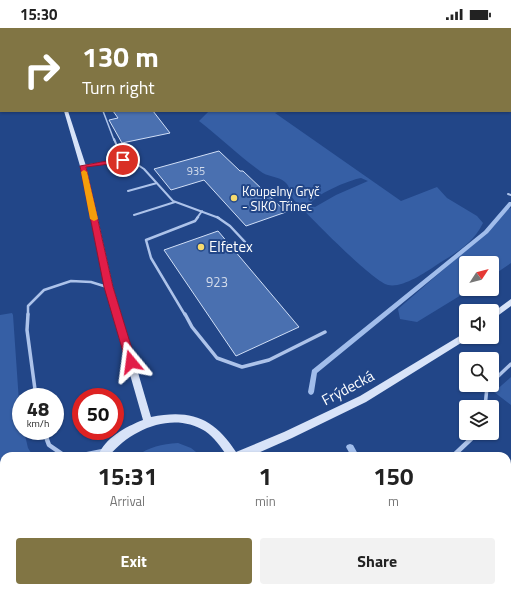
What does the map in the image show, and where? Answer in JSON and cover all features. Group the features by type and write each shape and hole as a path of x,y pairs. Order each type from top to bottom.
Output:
{"main road":[{"path":"66,112 83,166 109,287 148,422"},
{"path":"499,311 511,302"},
{"name":"Frýdecká","path":"248,452 288,435 363,399 459,340"},
{"path":"106,452 126,433 148,422 169,418 189,420 208,428 223,441 230,452"}],"lane":[{"path":"103,112 123,160"},
{"path":"83,166 123,160 135,163 157,183 169,199 213,215 232,227 245,242"},
{"path":"128,191 157,183"},
{"path":"134,215 175,202"},
{"path":"202,211 195,221 146,240 151,258 173,296 192,327 217,358 242,367 269,360 325,332"},
{"path":"35,388 27,330 28,306 44,290 71,281 91,282 109,287"},
{"path":"499,375 511,364"},
{"path":"47,440 49,445 59,452"},
{"path":"457,452 470,440"}],"shaded area":[{"path":"208,112 278,112 275,113 401,201 437,187 447,198 477,216 483,223 479,231 468,243 425,273 400,284 388,285 380,281 355,260 294,200 285,182 260,171 199,121","holes":["361,178 368,181 336,195 315,207 309,206 317,197 340,185"]},
{"path":"511,208 511,263 499,271 499,256 459,256 460,296 417,322 400,319 398,309 482,236 508,209"},
{"path":"12,313 18,388 12,388 12,440 26,440 30,452 0,452 0,315"},
{"path":"511,377 511,405 494,392 499,392 499,388"},
{"path":"178,443 191,448 196,452 143,452 156,446"}],"building":[{"path":"114,112 154,112 170,133 122,143 109,120 118,118"},
{"path":"219,151 240,171 243,171 286,212 246,226 204,180 171,190 154,169"},
{"path":"218,231 299,327 236,356 164,250"}],"waterway":[{"path":"311,392 314,372 486,232 511,203"},
{"path":"350,447 353,452"}],"slow traffic":[{"path":"84,172 94,219"}],"place":[{"name":"Koupelny Gryč - SIKO Třinec","path":"234,198"},
{"name":"Elfetex","path":"201,247"}],"route":[{"path":"123,160 83,166 109,287 131,362"}]}
